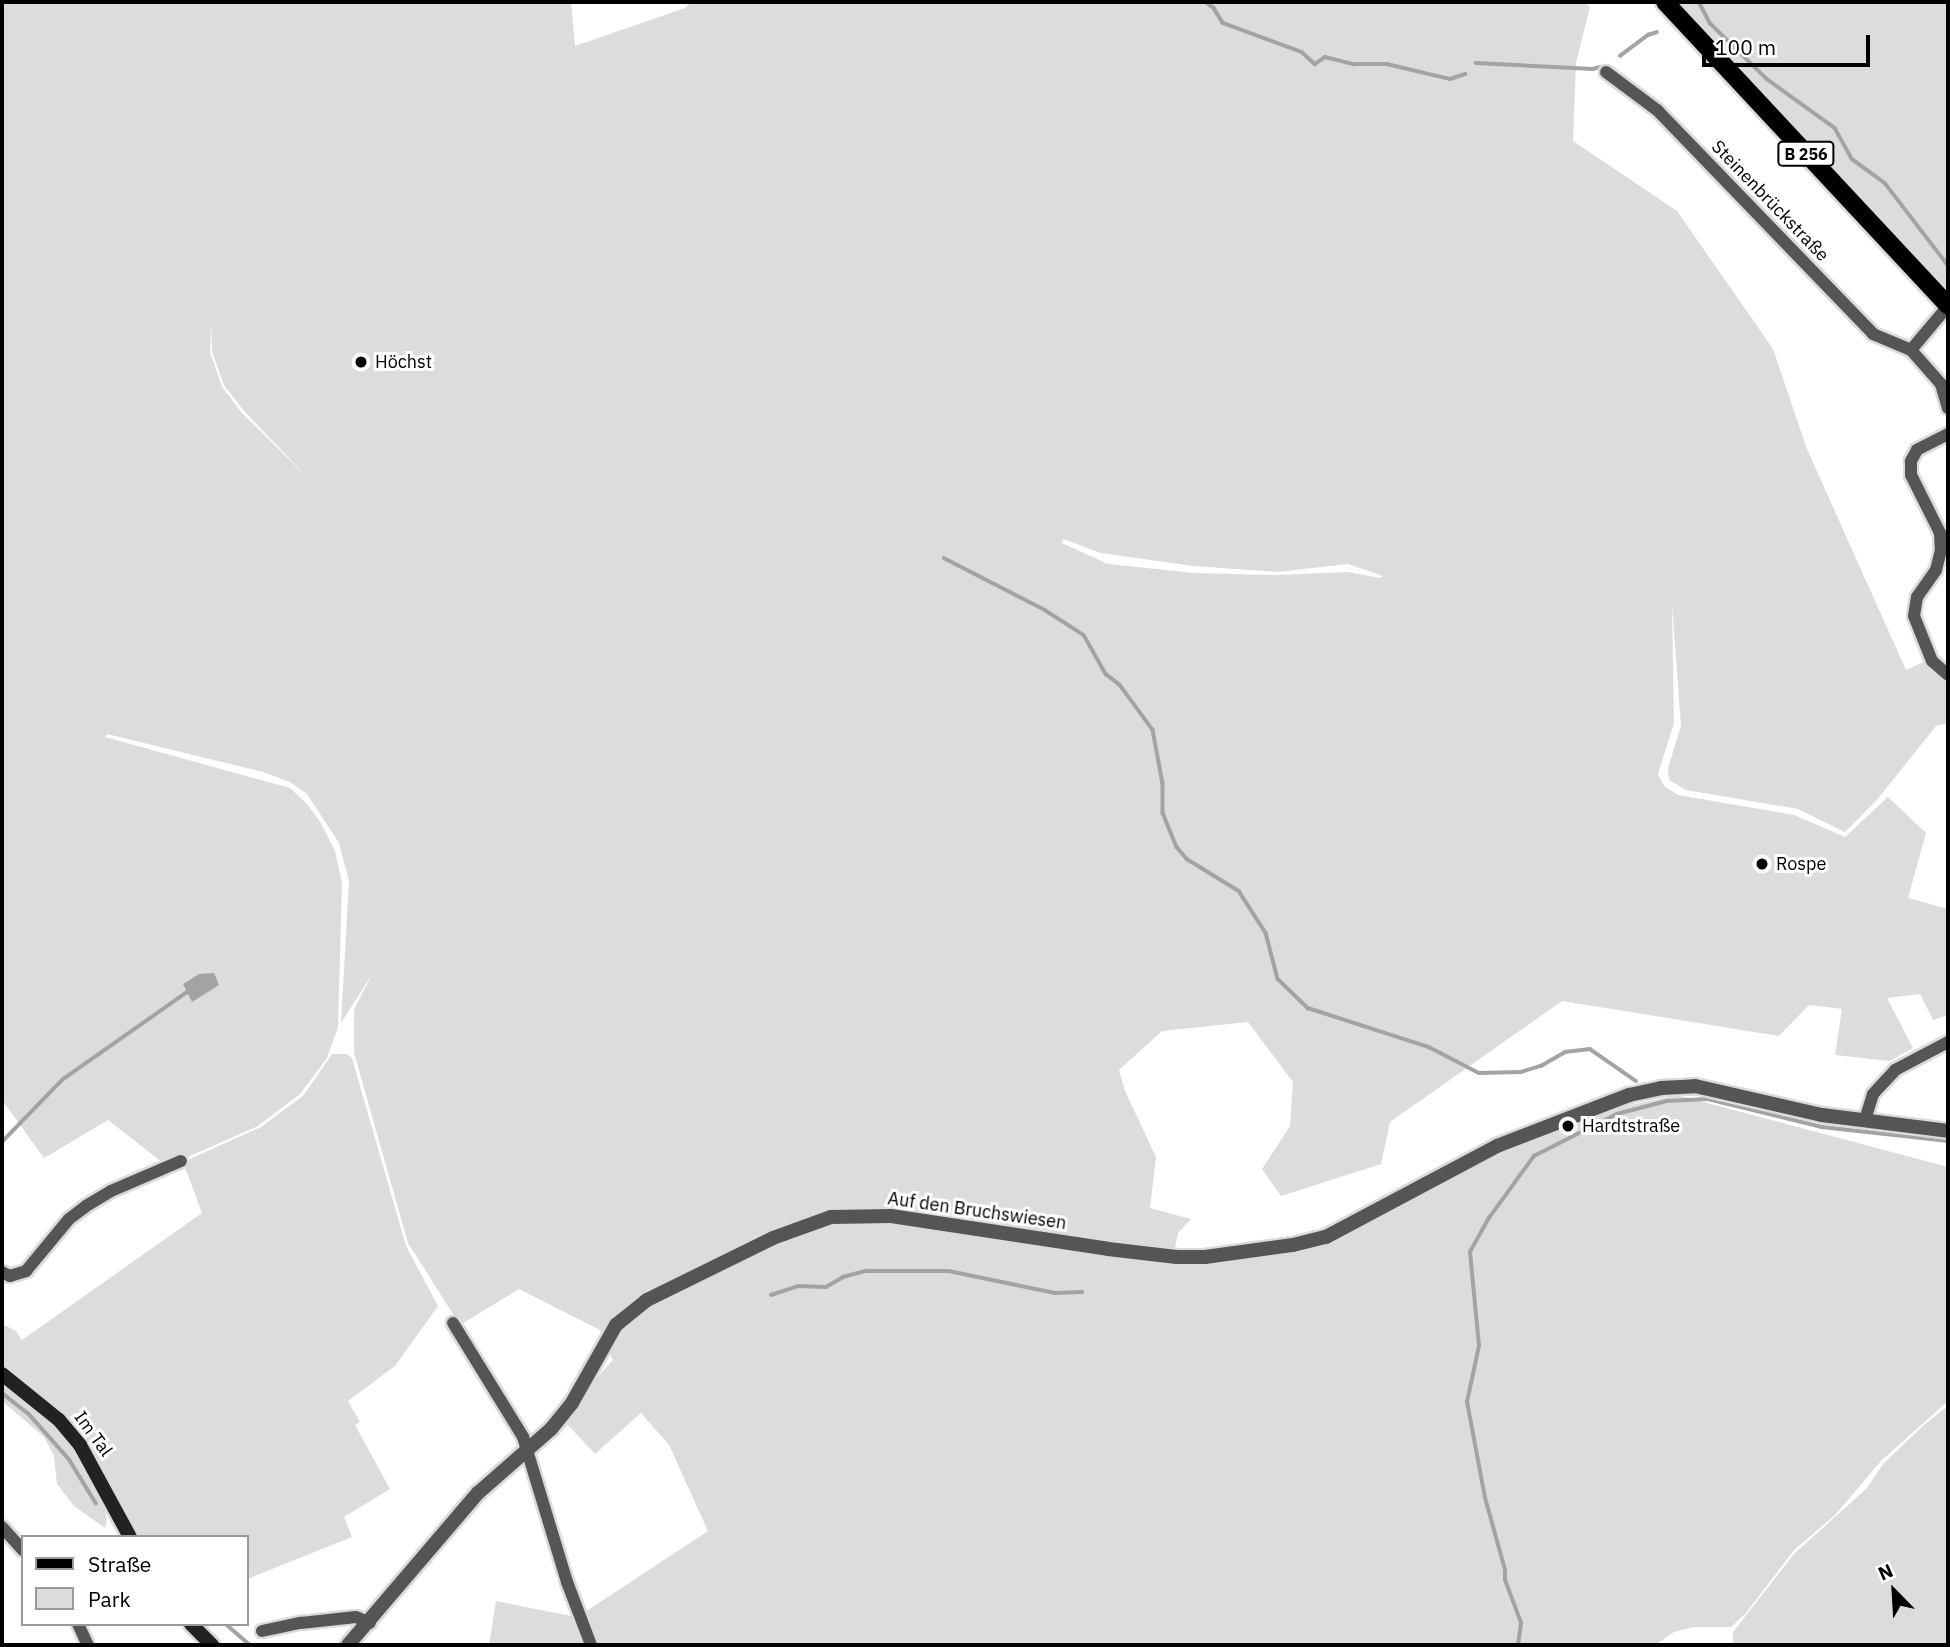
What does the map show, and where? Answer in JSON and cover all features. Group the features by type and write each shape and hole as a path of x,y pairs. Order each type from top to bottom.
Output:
{"main road":[{"name":"B 256","path":"1665,2 1948,305"},
{"name":"Im Tal","path":"2,1374 59,1420 80,1446 129,1535"},
{"path":"193,1626 212,1645"}],"street":[{"name":"Steinenbrückstraße","path":"1606,72 1657,110 1873,334 1911,350 1941,384 1948,408"},
{"path":"1911,350 1948,305"},
{"path":"1948,434 1917,450 1911,461 1911,475 1940,533 1941,550 1936,570 1917,597 1914,616 1932,661 1948,675"},
{"path":"1948,1042 1895,1070 1873,1094 1865,1120 1948,1131"},
{"name":"Auf den Bruchswiesen","path":"348,1645 370,1623 478,1493 528,1451 572,1403 616,1325 647,1300 773,1238 831,1217 891,1216 1177,1257 1230,1253 1326,1237 1497,1146 1629,1095 1661,1088 1695,1086 1822,1115 1865,1120"},
{"path":"2,1272 10,1276 26,1271 69,1219 86,1206 111,1191 181,1161"},
{"path":"453,1323 523,1437 567,1582 591,1645"},
{"path":"2,1527 21,1548"},
{"path":"262,1631 301,1623 356,1618 370,1623"},
{"path":"79,1626 88,1645"}],"green space":[{"path":"2,2 571,2 575,46 685,8 691,2 1584,2 1590,7 1576,63 1573,141 1677,211 1773,349 1807,449 1906,670 1926,661 1934,673 1948,682 1948,723 1936,726 1876,801 1845,832 1798,809 1686,790 1669,780 1668,768 1681,726 1672,604 1674,723 1658,774 1664,786 1678,795 1794,815 1845,837 1888,797 1926,833 1908,898 1948,909 1948,1015 1933,1020 1920,994 1887,998 1913,1048 1890,1061 1835,1055 1842,1009 1809,1005 1779,1036 1562,1001 1390,1122 1381,1164 1281,1196 1262,1169 1290,1126 1293,1082 1248,1022 1162,1031 1119,1070 1125,1091 1156,1157 1150,1208 1191,1219 1178,1233 1172,1262 1319,1245 1363,1226 1512,1149 1617,1108 1677,1095 1948,1167 1948,1401 1881,1461 1835,1515 1794,1550 1746,1613 1731,1627 1694,1627 1674,1632 1655,1645 594,1645 582,1614 708,1531 669,1445 641,1413 595,1454 565,1422 586,1390 613,1360 600,1330 519,1289 460,1325 408,1243 354,1053 354,1009 373,973 341,1023 349,881 339,843 307,794 290,782 263,772 107,734 105,737 290,788 321,823 335,851 342,883 338,1027 327,1058 300,1094 258,1126 167,1166 108,1120 44,1158 2,1100","holes":["211,324 212,352 224,385 244,411 309,479 242,413 222,387 210,352","1063,539 1101,553 1193,566 1278,572 1348,564 1383,576 1380,578 1348,572 1277,575 1194,573 1108,564 1062,543"]},
{"path":"1674,2 1948,2 1948,297"},
{"path":"332,1054 347,1054 352,1058 406,1246 438,1306 395,1366 348,1401 360,1422 355,1425 390,1489 344,1517 352,1537 248,1579 248,1535 136,1535 85,1441 40,1394 2,1367 2,1324 16,1331 22,1340 202,1213 183,1162 261,1127 304,1095"},
{"path":"2,1380 52,1423 78,1454 102,1496 107,1520 105,1528 74,1506 57,1484 54,1456 44,1437 2,1401"},
{"path":"1948,1406 1948,1645 1733,1645 1733,1632 1794,1554 1867,1488 1884,1463"},
{"path":"496,1601 576,1617 588,1645 489,1645"}],"shaded area":[{"path":"214,973 219,985 192,1002 183,984 199,974"}],"waterway":[{"path":"1206,2 1214,8 1223,23 1302,52 1315,64 1325,57 1354,64 1387,64 1450,79 1465,74"},
{"path":"1699,2 1710,23 1767,79 1835,128 1852,159 1885,183 1948,265"},
{"path":"1620,56 1648,35 1657,32"},
{"path":"1476,63 1593,69 1600,67"},
{"path":"944,558 1045,610 1084,635 1106,674 1120,685 1153,730 1163,784 1163,813 1177,847 1187,859 1239,891 1266,933 1278,979 1308,1008 1429,1047 1479,1073 1521,1072 1541,1066 1565,1052 1590,1049 1636,1081"},
{"path":"2,1142 62,1080 187,992"},
{"path":"1518,1645 1521,1623 1505,1580 1505,1570 1485,1498 1467,1402 1479,1346 1470,1252 1489,1218 1534,1156 1617,1114 1667,1101 1708,1099 1822,1127 1948,1141"},
{"path":"771,1295 798,1286 826,1287 843,1277 866,1271 949,1271 1055,1293 1082,1292"},
{"path":"2,1393 29,1414 69,1459 96,1503"},
{"path":"228,1626 250,1645"}],"place":[{"name":"Höchst","path":"361,362"},
{"name":"Rospe","path":"1762,864"},
{"name":"Hardtstraße","path":"1568,1126"}]}
